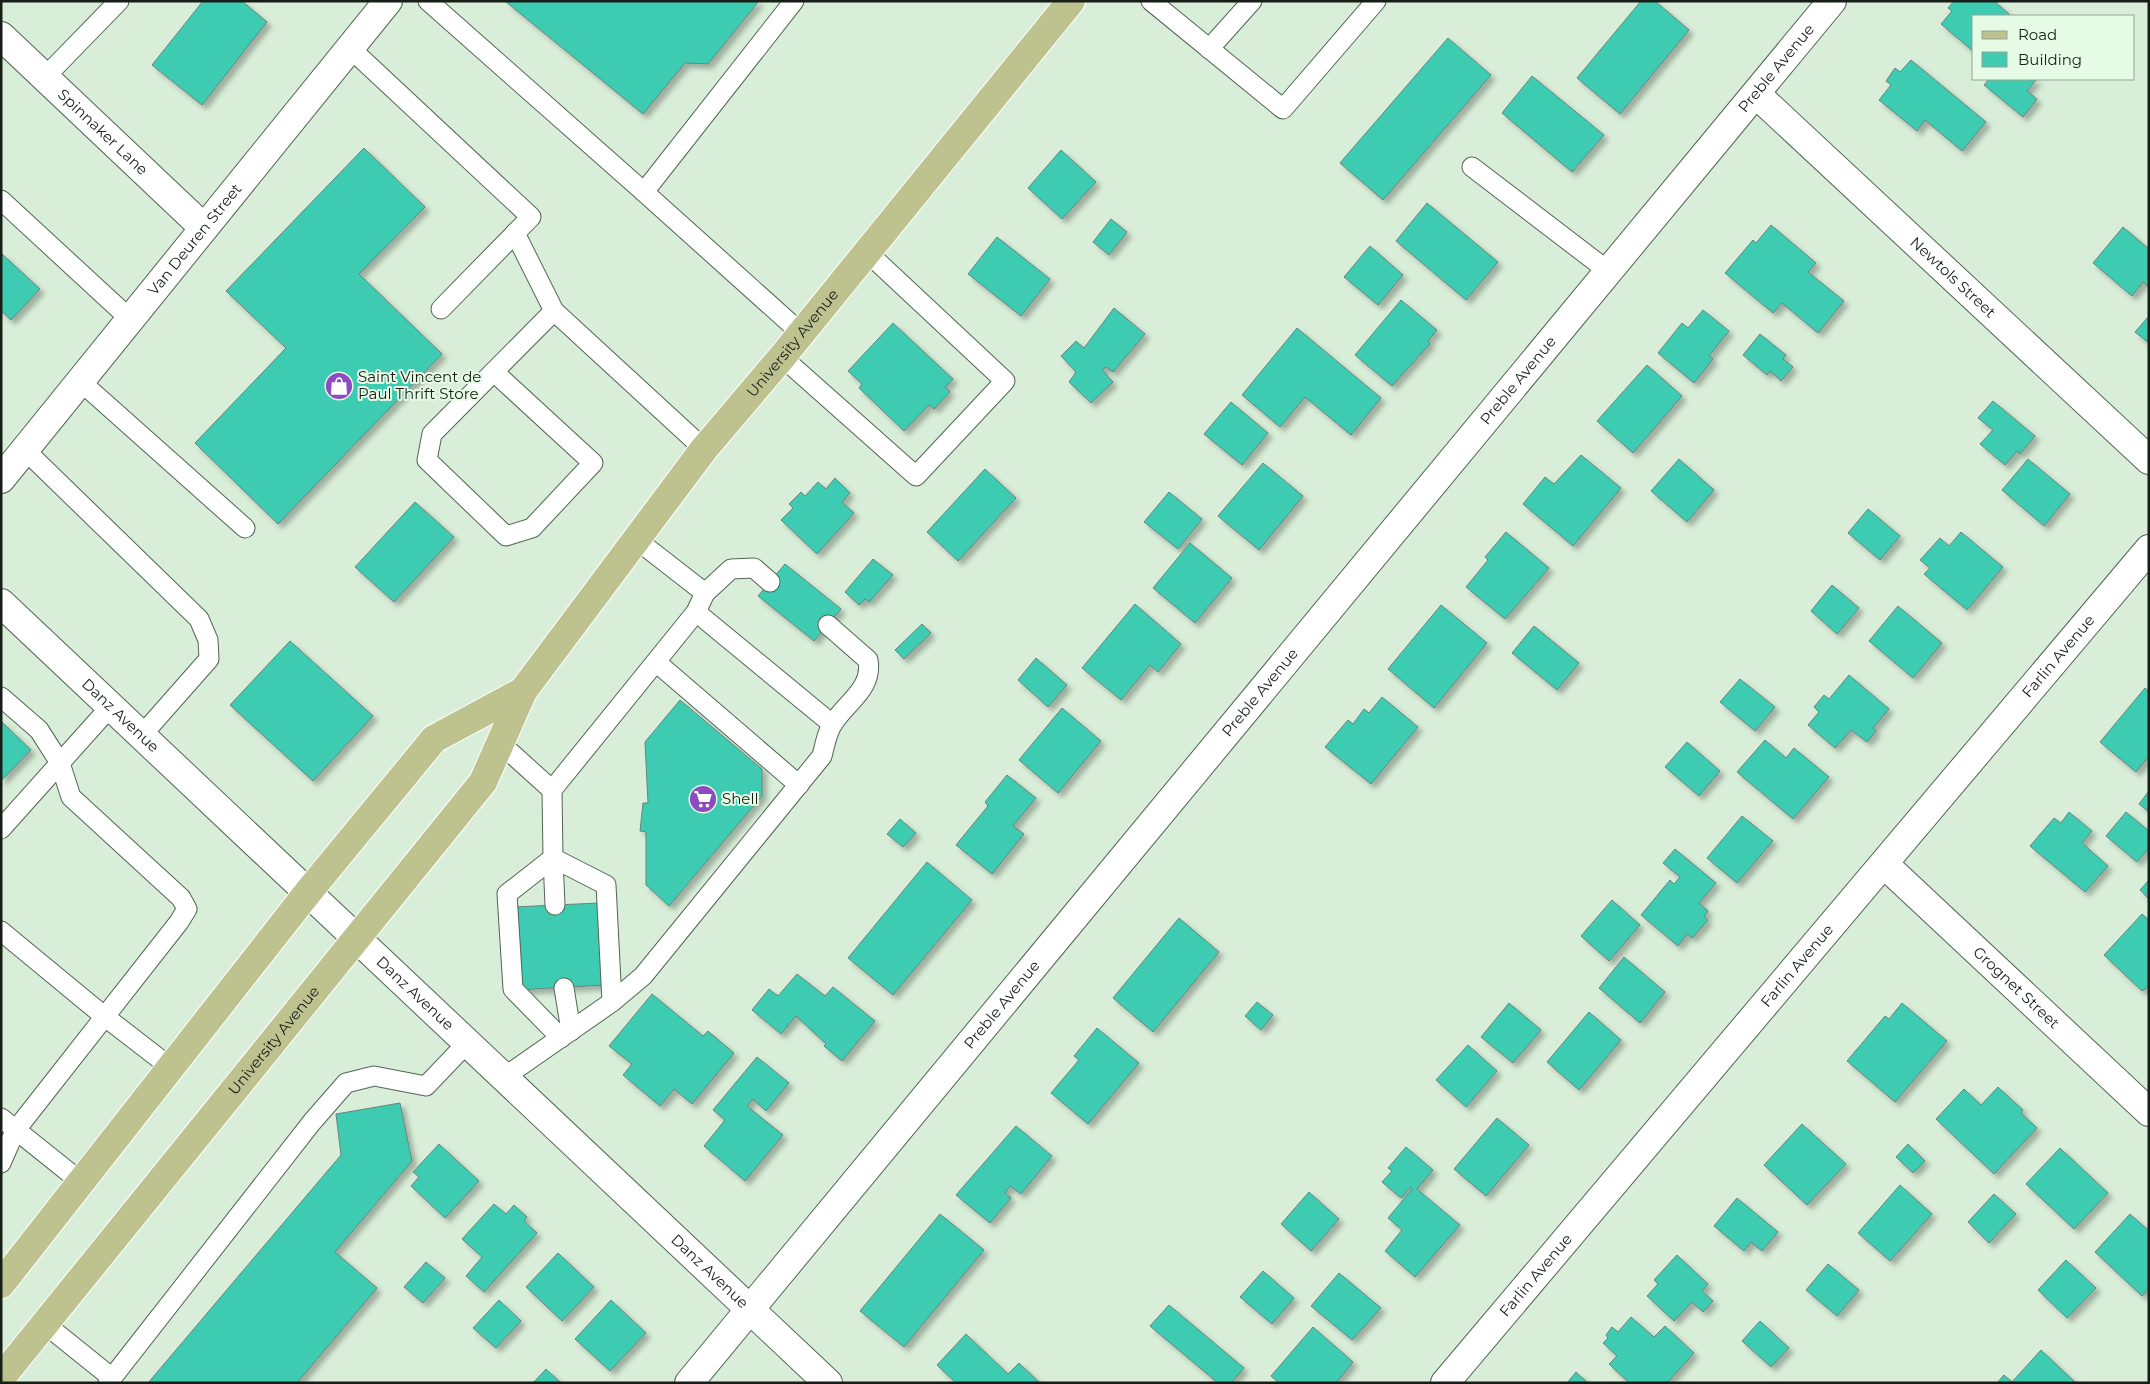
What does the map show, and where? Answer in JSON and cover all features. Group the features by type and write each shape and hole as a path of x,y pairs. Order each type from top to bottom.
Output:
{"main road":[{"name":"University Avenue","path":"1,1378 483,782 523,691 704,449 782,357 1071,1"},
{"name":"University Avenue","path":"1,1284 309,891 434,739 523,691"}],"street":[{"name":"Van Deuren Street","path":"1,479 388,1"},
{"name":"Preble Avenue","path":"689,1383 1832,1"},
{"name":"Spinnaker Lane","path":"1,36 204,228"},
{"name":"Newtols Street","path":"1756,94 2149,460"},
{"name":"Farlin Avenue","path":"1445,1383 2149,549"},
{"name":"Danz Avenue","path":"1,603 358,937 503,1078 828,1383"},
{"name":"Grognet Street","path":"1884,864 2149,1112"}],"lane":[{"path":"44,77 119,1"},
{"path":"428,1 801,333"},
{"path":"644,192 794,1"},
{"path":"1151,1 1283,109 1376,1"},
{"path":"1209,48 1252,1"},
{"path":"350,48 531,217 441,309"},
{"path":"1472,167 1608,271"},
{"path":"1,200 130,319"},
{"path":"515,233 554,311 704,449"},
{"path":"782,357 916,476 1005,381 867,252"},
{"path":"494,372 593,463 532,528 506,536 427,460 432,434 554,311"},
{"path":"80,382 245,528"},
{"path":"25,450 199,618 208,640 209,659 142,735"},
{"path":"637,540 705,594"},
{"path":"555,905 552,790 696,612 705,594 731,569 754,568 770,582"},
{"path":"696,612 832,724"},
{"path":"503,1078 612,1002 643,976 822,756 832,724 864,685 870,673 868,660 828,625"},
{"path":"656,662 798,785"},
{"path":"1,697 39,730 60,764 71,797 181,898 187,908 179,922 104,1016 8,1124 1,1163"},
{"path":"1,829 111,706"},
{"path":"500,743 552,790"},
{"path":"553,858 606,885 612,1002"},
{"path":"553,858 507,894 513,988 566,1034"},
{"path":"1,931 104,1016 170,1067"},
{"path":"564,988 566,1034"},
{"path":"45,1324 110,1380 312,1122 346,1082 374,1076 426,1086 468,1043"},
{"path":"8,1124 81,1182"}],"building":[{"path":"203,1 242,1 267,22 202,105 152,65"},
{"path":"505,1 759,1 708,64 685,63 643,114"},
{"path":"1641,1 1655,1 1689,30 1620,114 1577,78"},
{"path":"1954,1 1994,1 2009,14 1972,15 1972,50 1941,24 1952,11 1948,8"},
{"path":"1448,38 1491,75 1383,200 1340,163"},
{"path":"1911,60 1986,122 1962,151 1925,120 1917,131 1879,100 1891,85 1886,81 1895,68 1900,72"},
{"path":"1532,76 1604,135 1572,172 1502,113"},
{"path":"1988,80 2036,80 2027,91 2037,99 2023,117 1984,85"},
{"path":"364,148 425,207 359,274 442,354 278,524 195,443 286,348 226,291"},
{"path":"1061,150 1096,182 1062,219 1028,188"},
{"path":"1427,203 1498,262 1466,300 1396,241"},
{"path":"1111,219 1127,232 1109,255 1093,242"},
{"path":"1771,225 1816,263 1808,272 1844,301 1818,333 1782,303 1773,313 1725,273 1753,240 1756,243"},
{"path":"2123,227 2149,249 2149,287 2143,282 2132,296 2093,263"},
{"path":"997,237 1050,279 1021,316 968,274"},
{"path":"1370,246 1403,275 1378,305 1344,277"},
{"path":"1,253 40,289 11,320 1,311"},
{"path":"1401,300 1437,330 1428,341 1430,344 1392,386 1355,355"},
{"path":"1114,308 1145,334 1113,372 1106,367 1102,370 1113,382 1091,403 1069,382 1076,372 1061,356 1076,341 1084,348"},
{"path":"1703,310 1729,331 1709,356 1713,359 1694,383 1658,353 1682,323 1688,328"},
{"path":"2149,316 2149,343 2135,332"},
{"path":"893,323 953,379 945,387 950,392 934,409 929,405 904,431 859,388 862,384 848,371"},
{"path":"1297,328 1381,398 1351,435 1305,397 1280,427 1242,395"},
{"path":"1760,334 1786,355 1783,359 1793,367 1781,381 1770,371 1767,375 1743,355"},
{"path":"1647,365 1682,396 1633,453 1597,421"},
{"path":"1993,401 2035,436 2020,454 2017,451 2005,465 1980,444 1993,430 1978,418"},
{"path":"1231,402 1268,433 1242,465 1204,434"},
{"path":"1581,455 1621,488 1573,546 1523,504 1545,477 1554,484"},
{"path":"1679,459 1714,490 1687,522 1651,491"},
{"path":"2028,459 2070,494 2044,526 2002,490"},
{"path":"1263,463 1303,496 1259,550 1218,516"},
{"path":"985,469 1016,498 958,561 927,532"},
{"path":"835,478 850,493 842,502 854,513 817,554 781,520 793,508 789,504 801,492 805,496 818,482 826,489"},
{"path":"1169,492 1202,519 1178,549 1144,522"},
{"path":"415,502 454,537 394,602 355,567"},
{"path":"1868,509 1900,536 1880,560 1848,533"},
{"path":"1506,532 1549,568 1505,619 1466,587 1488,560 1485,557"},
{"path":"1961,532 2003,567 1967,610 1924,574 1930,568 1920,560 1940,538 1949,546"},
{"path":"1190,543 1232,578 1195,623 1153,588"},
{"path":"873,559 893,575 869,602 865,599 859,605 845,592"},
{"path":"785,564 841,609 814,641 758,596"},
{"path":"1832,585 1859,608 1837,634 1811,611"},
{"path":"1135,604 1181,644 1158,672 1150,665 1121,700 1082,668"},
{"path":"1441,605 1487,643 1434,708 1388,669"},
{"path":"1898,606 1942,643 1913,678 1869,641"},
{"path":"922,624 931,633 904,659 895,650"},
{"path":"1534,626 1579,663 1557,690 1512,653"},
{"path":"290,641 373,716 313,781 230,705"},
{"path":"1036,658 1067,685 1048,707 1018,680"},
{"path":"1849,675 1889,709 1873,728 1876,731 1867,742 1851,730 1835,748 1808,725 1819,712 1814,707 1824,695 1829,699"},
{"path":"1740,679 1775,707 1755,731 1720,702"},
{"path":"2145,688 2149,691 2149,756 2136,772 2100,742"},
{"path":"1382,697 1418,727 1371,784 1325,747 1348,720 1353,724 1364,709 1369,713"},
{"name":"Shell","path":"680,700 762,769 762,796 669,906 646,885 646,832 640,831 643,803 648,803 645,742"},
{"path":"1062,708 1101,741 1058,793 1019,760"},
{"path":"1,721 31,750 1,781"},
{"path":"1765,740 1786,758 1794,748 1829,777 1793,819 1737,772"},
{"path":"1687,742 1720,771 1699,796 1665,767"},
{"path":"1007,775 1036,798 1013,826 1024,834 992,874 956,845 988,806 985,802"},
{"path":"2149,791 2149,812 2139,804"},
{"path":"2069,812 2092,831 2082,843 2108,866 2085,892 2030,846 2054,818 2061,823"},
{"path":"2126,812 2149,831 2149,848 2137,862 2106,836"},
{"path":"1742,816 1773,841 1737,883 1707,858"},
{"path":"900,819 916,833 903,847 887,834"},
{"path":"1675,849 1716,883 1699,903 1708,911 1704,917 1708,920 1692,938 1687,934 1678,946 1641,915 1670,880 1674,884 1680,877 1663,863"},
{"path":"927,862 972,900 893,995 848,958"},
{"path":"2149,880 2149,899 2140,890"},
{"path":"1612,900 1640,925 1609,961 1581,936"},
{"path":"598,903 603,985 518,990 514,907"},
{"path":"2142,914 2149,920 2149,986 2142,991 2104,955"},
{"path":"1179,918 1219,952 1153,1032 1113,998"},
{"path":"1624,957 1665,992 1640,1023 1599,988"},
{"path":"797,974 825,996 833,987 875,1021 842,1061 824,1046 826,1044 796,1016 781,1034 752,1010 769,989 778,996"},
{"path":"652,994 703,1036 708,1031 734,1053 692,1104 674,1089 660,1106 623,1075 632,1064 609,1046"},
{"path":"1257,1002 1273,1015 1261,1030 1245,1016"},
{"path":"1509,1003 1541,1030 1513,1063 1481,1037"},
{"path":"1902,1003 1947,1041 1895,1102 1847,1061 1885,1016 1889,1019"},
{"path":"1589,1012 1621,1040 1579,1090 1547,1062"},
{"path":"1097,1028 1139,1063 1088,1124 1051,1093 1079,1060 1074,1056"},
{"path":"1468,1045 1497,1071 1466,1107 1436,1080"},
{"path":"757,1057 789,1083 766,1111 753,1099 747,1106 783,1135 745,1181 704,1146 725,1120 713,1110"},
{"path":"1998,1087 2023,1110 2021,1113 2037,1128 1994,1174 1936,1119 1964,1089 1981,1105"},
{"path":"400,1103 412,1161 335,1252 377,1288 297,1383 148,1383 341,1155 336,1114"},
{"path":"1497,1118 1529,1145 1486,1196 1454,1169"},
{"path":"1802,1124 1846,1164 1807,1205 1764,1165"},
{"path":"1016,1126 1052,1156 1021,1194 1010,1186 1005,1193 1011,1198 990,1223 956,1195"},
{"path":"439,1144 479,1181 445,1218 411,1186 419,1177 413,1172"},
{"path":"1908,1144 1925,1161 1913,1173 1896,1157"},
{"path":"1406,1147 1433,1170 1417,1189 1460,1225 1415,1277 1385,1251 1402,1230 1388,1218 1412,1189 1411,1187 1401,1198 1382,1182 1392,1171 1388,1168"},
{"path":"2060,1148 2108,1193 2074,1229 2026,1184"},
{"path":"1900,1185 1932,1214 1890,1261 1858,1233"},
{"path":"1309,1192 1339,1219 1311,1251 1281,1224"},
{"path":"1994,1194 2016,1214 1989,1243 1968,1222"},
{"path":"1737,1198 1778,1232 1762,1251 1751,1242 1744,1251 1714,1226"},
{"path":"494,1204 506,1214 514,1205 527,1217 524,1221 537,1233 484,1292 466,1276 482,1257 462,1239"},
{"path":"940,1214 984,1250 904,1347 860,1311"},
{"path":"2130,1214 2149,1231 2149,1288 2142,1296 2095,1252"},
{"path":"558,1253 594,1287 562,1321 526,1287"},
{"path":"1677,1255 1708,1284 1702,1291 1713,1301 1703,1312 1692,1302 1674,1321 1647,1296 1658,1284 1654,1280"},
{"path":"2066,1260 2096,1288 2067,1318 2038,1290"},
{"path":"426,1262 445,1278 423,1303 404,1287"},
{"path":"1828,1264 1859,1290 1837,1316 1806,1290"},
{"path":"1263,1271 1294,1298 1272,1324 1240,1297"},
{"path":"1339,1273 1381,1308 1352,1340 1311,1306"},
{"path":"499,1300 521,1321 496,1348 473,1328"},
{"path":"611,1300 646,1333 610,1371 575,1339"},
{"path":"1169,1305 1244,1368 1231,1383 1218,1383 1150,1326"},
{"path":"1631,1317 1654,1337 1665,1326 1694,1353 1667,1383 1629,1383 1609,1364 1617,1356 1603,1343 1608,1338 1606,1335 1612,1327 1618,1332"},
{"path":"1760,1321 1789,1348 1771,1367 1742,1341"},
{"path":"1313,1327 1353,1362 1336,1383 1279,1383 1271,1376"},
{"path":"966,1334 1008,1374 1019,1363 1040,1383 956,1383 937,1365"},
{"path":"2041,1350 2076,1383 1997,1383 2004,1375 2012,1382"},
{"path":"546,1369 561,1383 533,1383"},
{"path":"1576,1372 1588,1383 1567,1383"}],"place":[{"name":"Saint Vincent de Paul Thrift Store","path":"339,386"},
{"name":"Shell","path":"703,799"}]}
